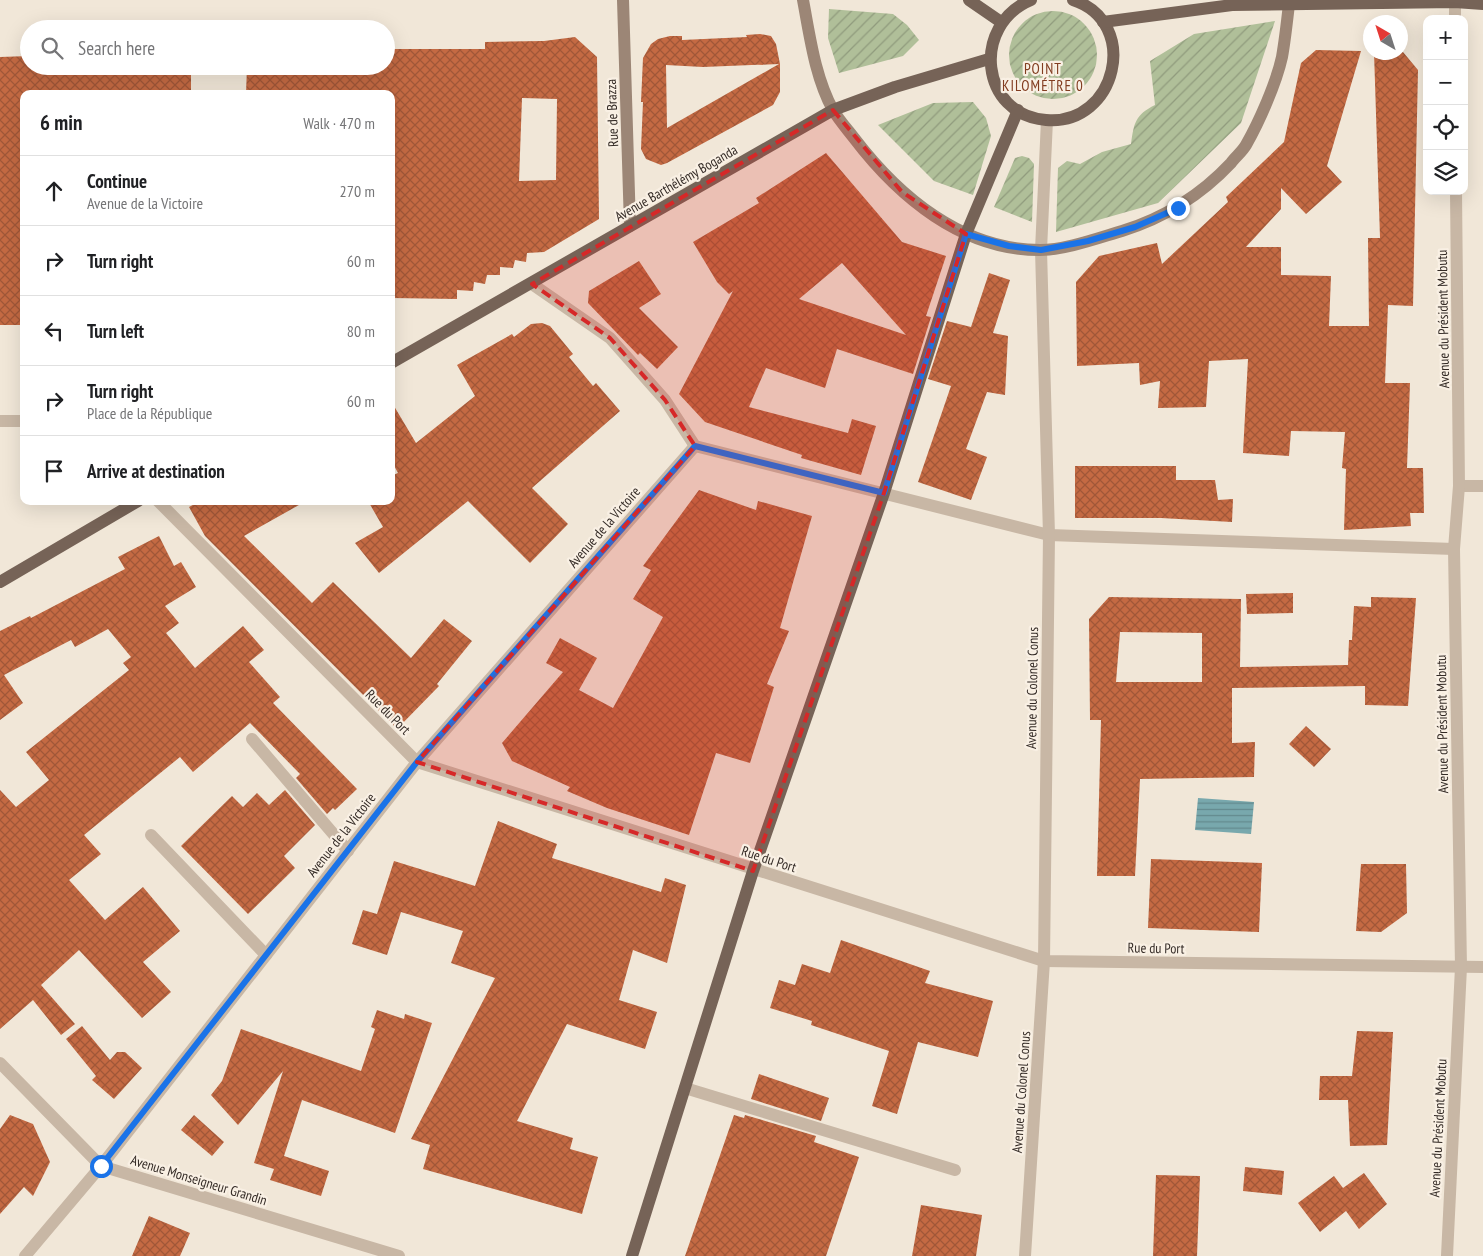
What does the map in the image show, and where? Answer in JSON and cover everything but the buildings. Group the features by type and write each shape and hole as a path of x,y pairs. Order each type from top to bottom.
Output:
{"main road":[{"path":"969,0 1001,22"},
{"path":"1031,0 1011,12 1001,22 993,39 989,59 993,79 1002,97 1018,110 1032,117 1047,120 1070,118 1091,107 1106,89 1114,67 1113,44 1103,22 1092,10 1073,0"},
{"path":"1103,22 1232,5 1454,1 1483,4"},
{"name":"Avenue Barthélémy Boganda","path":"395,361 833,110 895,87 989,59"},
{"path":"632,1256 753,871 884,493 966,234 1018,110"},
{"path":"0,582 131,505"}],"street":[{"name":"Rue de Brazza","path":"623,0 630,226"},
{"path":"804,0 814,62 833,110 865,152 902,192 931,214 966,234 1009,246 1041,250 1088,241 1135,227 1178,208 1215,180 1245,147 1265,103 1281,59 1289,4"},
{"path":"1454,1 1455,15"},
{"name":"Avenue du Colonel Conus","path":"1025,1256 1044,961 1049,535 1041,250 1047,120"},
{"name":"Avenue du Président Mobutu","path":"1447,1256 1461,966 1454,550 1459,486 1456,195"},
{"path":"532,284 610,338 665,400 695,446 1049,535 1454,550"},
{"path":"0,421 20,420"},
{"name":"Avenue de la Victoire","path":"25,1256 101,1166 417,762 695,446"},
{"path":"1459,486 1483,486"},
{"name":"Rue du Port","path":"162,505 417,762 753,871 1044,961 1483,967"},
{"path":"252,739 348,851"},
{"path":"151,835 266,955"},
{"name":"Avenue Monseigneur Grandin","path":"0,1063 101,1166 399,1256"},
{"path":"685,1088 955,1170"}],"highlighted area":[{"path":"833,110 902,192 966,234 884,493 753,871 417,762 695,446 665,400 610,338 532,284"}],"green space":[{"path":"829,9 893,14 907,25 919,40 903,56 839,73 828,38"},
{"path":"1053,11 1070,15 1084,24 1093,38 1097,55 1093,72 1084,86 1070,95 1053,99 1036,95 1022,86 1013,72 1009,55 1013,38 1022,24 1036,15"},
{"path":"1275,21 1241,123 1158,203 1056,232 1058,168 1067,161 1080,164 1102,152 1131,144 1133,130 1139,116 1155,105 1150,61 1194,34"},
{"path":"973,102 986,118 991,136 973,195 934,181 878,125 933,103"},
{"path":"1022,156 1029,158 1034,164 1032,222 994,207 1015,158"}],"water":[{"path":"1198,798 1254,802 1251,834 1195,830"}],"district":[{"name":"POINT KILOMÉTRE 0","path":"1043,78"}],"route":[{"path":"101,1166 417,762 695,446 884,493 966,234 1009,246 1041,250 1088,241 1135,227 1178,208"}]}
